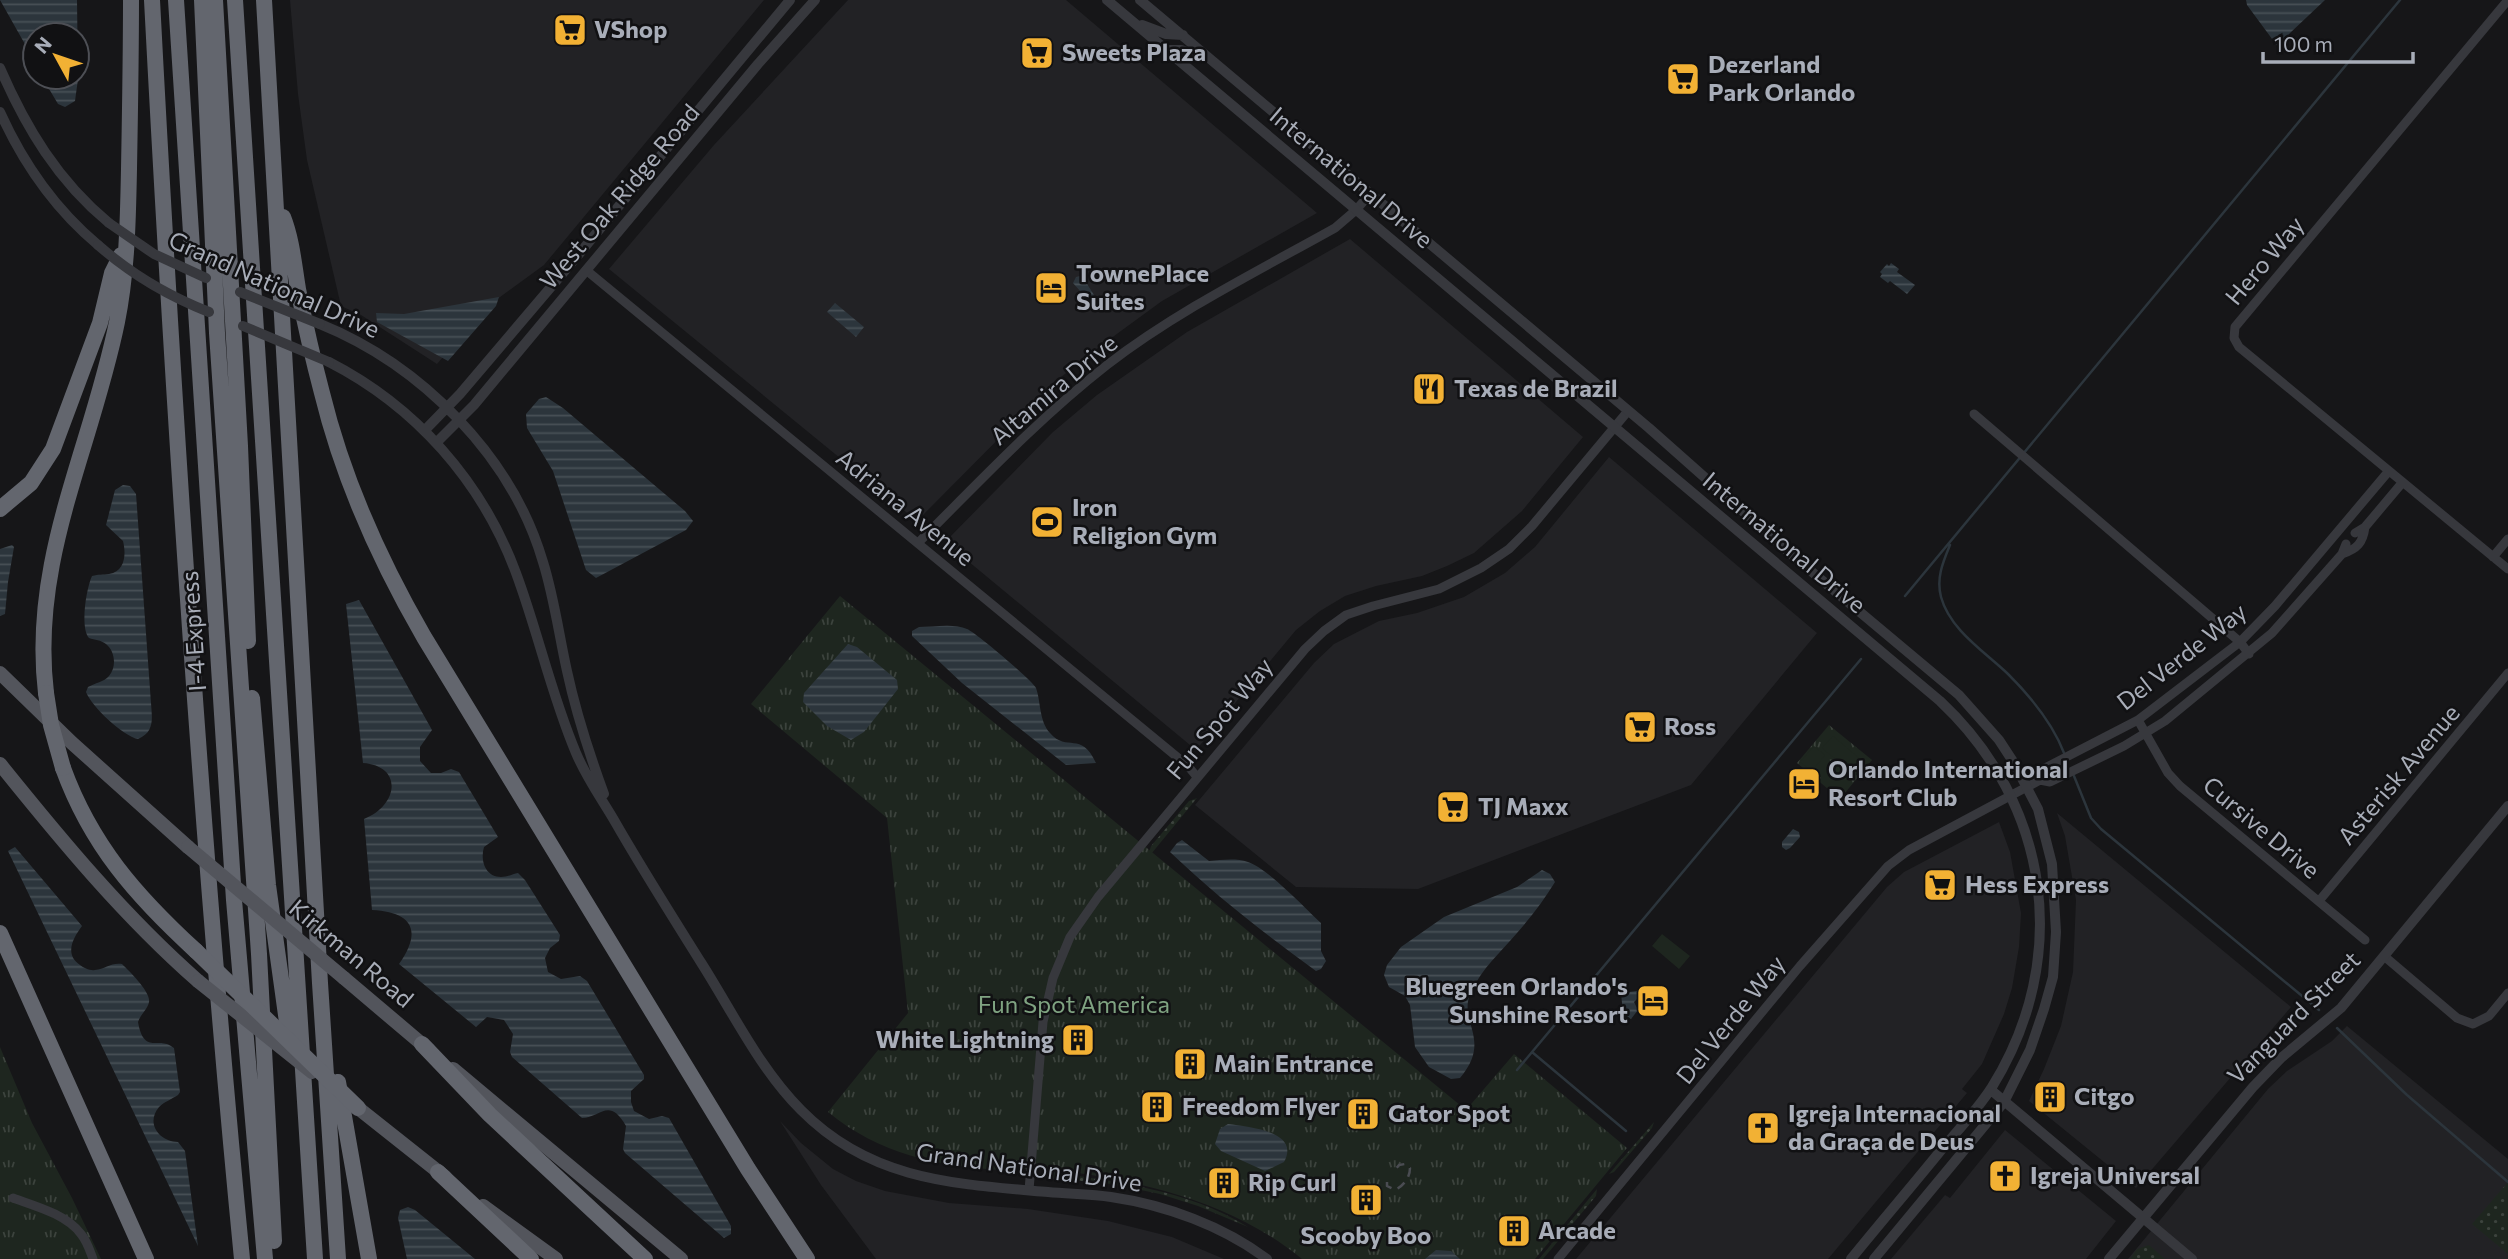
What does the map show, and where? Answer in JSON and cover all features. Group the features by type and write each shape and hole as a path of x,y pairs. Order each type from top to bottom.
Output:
{"highway":[{"path":"131,0 127,243 122,290 110,353 48,575 42,629 51,725 64,768 83,813 111,861 139,897 358,1108"},
{"path":"152,0 172,347 209,888 242,1259"},
{"name":"I-4 Express","path":"176,0 234,900 265,1259"},
{"path":"202,0 211,280 260,968 275,1259"},
{"path":"215,0 236,290 248,637 259,800 275,937 309,1168"},
{"path":"235,0 315,1259"},
{"path":"264,0 338,1259"},
{"path":"276,199 288,230 329,420 364,519 385,565 424,637 758,1185 807,1259"},
{"path":"0,509 32,483 53,449 100,323 112,273 127,243"},
{"path":"0,933 146,1259"},
{"path":"320,983 369,1259"},
{"path":"422,1044 477,1103 645,1259"},
{"path":"438,1172 531,1259"}],"main road":[{"name":"Kirkman Road","path":"0,673 90,760 188,846 681,1259"},
{"path":"0,764 108,894 198,981 438,1172 556,1259"}],"street":[{"name":"West Oak Ridge Road","path":"425,430 623,202 790,0"},
{"name":"West Oak Ridge Road","path":"436,443 459,421 815,0"},
{"name":"International Drive","path":"1107,0 1940,701 1985,750 2011,794 2021,816 2037,875 2040,931 2038,957 2021,1026 1991,1090 1850,1259"},
{"name":"International Drive","path":"1140,0 1628,411 1799,561 1959,695 1999,740 2026,785 2038,809 2052,864 2056,912 2053,977 2036,1035 2004,1102 1874,1259"},
{"name":"Hero Way","path":"2508,0 2235,327 2234,338 2239,347 2508,569"},
{"path":"1130,19 1154,30 1183,35"},
{"path":"1166,50 1195,53 1215,63"},
{"name":"Grand National Drive","path":"1,76 48,158 71,186 109,223 154,254 320,324 380,356 417,382 459,421 499,471 520,504 536,541 584,739 613,819"},
{"name":"Grand National Drive","path":"0,112 40,183 62,211 121,264 151,284 213,314 329,362 384,394 436,443 481,501 511,562 576,754 643,871 768,1067 784,1091 818,1125 869,1159 892,1169 920,1177 1111,1197 1158,1207 1183,1214 1251,1247 1267,1259"},
{"name":"Altamira Drive","path":"918,543 1017,443 1110,363 1186,312 1335,228 1370,194"},
{"name":"Adriana Avenue","path":"586,270 1188,766 1197,777"},
{"name":"Fun Spot Way","path":"1029,1190 1046,1001 1059,959 1083,917 1304,649 1346,615 1439,589 1509,550 1628,411"},
{"path":"1973,414 2240,642 2249,654"},
{"name":"Del Verde Way","path":"2040,780 2045,768 2138,720 2240,642 2275,606 2388,472"},
{"name":"Del Verde Way","path":"2355,533 2365,527 2402,483"},
{"name":"Del Verde Way","path":"2342,554 2355,549 2364,539 2365,527"},
{"path":"2493,557 2508,539"},
{"path":"2328,543 2342,554"},
{"name":"Del Verde Way","path":"1558,1259 1800,966 1888,866 1909,850 2026,785 2040,780 2050,782 2165,721 2272,634 2342,554 2346,544"},
{"name":"Asterisk Avenue","path":"2319,901 2508,673"},
{"name":"Cursive Drive","path":"2138,720 2168,773 2180,786 2365,940"},
{"name":"Vanguard Street","path":"2109,1259 2253,1087 2281,1058 2332,1017 2508,806"},
{"path":"2384,956 2458,1018 2473,1024 2489,1016 2508,993"},
{"path":"1991,1090 2192,1259"},
{"path":"13,1198 39,1207 71,1224 83,1237 93,1259"},
{"path":"1893,1236 1899,1221 1899,1201"}],"shaded area":[{"path":"0,0 77,0 77,21 21,21 21,37"},
{"path":"290,0 764,0 544,265 485,308 437,364 361,315 341,306 307,160"},
{"path":"848,0 1066,0 1317,213 1162,301 1099,347 1056,381 917,521 609,269 714,145"},
{"path":"2246,0 2325,0 2278,47"},
{"path":"50,91 76,91 75,101 65,107 58,104"},
{"path":"1350,239 1583,437 1522,511 1474,553 1422,576 1345,596 1296,630 1196,750 945,542 1053,432 1097,395 1187,332"},
{"path":"1891,263 1899,269 1897,272 1915,285 1907,294 1880,277 1880,272"},
{"path":"1082,276 1094,295 1088,300 1073,283 1076,277"},
{"path":"499,297 496,306 448,361 377,322 376,313 404,314"},
{"path":"835,303 864,327 856,337 827,312"},
{"path":"546,397 563,408 685,511 693,521 686,530 596,578 586,570 553,471 527,428 526,414 539,399"},
{"path":"1609,457 1817,633 1691,785 1418,889 1296,887 1195,805 1314,663 1334,644 1379,621 1417,613 1464,597 1505,573 1535,547"},
{"path":"123,485 130,486 136,494 152,714 150,728 138,739 109,720 86,692 88,687 107,678 114,664 109,647 89,638 86,633 85,608 92,576 115,572 124,561 123,541 106,525 115,490"},
{"path":"12,545 14,547 5,614 0,616 0,549"},
{"path":"359,600 432,730 420,747 420,761 431,773 451,769 459,772 498,837 484,847 485,867 496,876 518,873 525,880 560,935 559,941 550,948 545,958 548,972 561,979 580,976 587,981 644,1075 644,1079 631,1091 634,1111 649,1119 662,1116 669,1118 731,1226 731,1234 724,1238 625,1153 623,1149 626,1126 614,1112 609,1110 582,1118 512,1057 510,1052 513,1034 504,1020 487,1017 476,1027 399,964 411,942 410,925 396,914 372,910 364,819 384,805 392,787 385,771 363,763 346,604"},
{"path":"919,627 962,627 981,638 1036,688 1042,717 1050,733 1056,739 1085,747 1096,763 1066,765 962,683 912,636 912,631"},
{"path":"848,644 857,647 897,680 898,689 864,732 851,740 827,726 803,702 804,693"},
{"path":"2057,813 2291,1007 2136,1188 2029,1101 2061,1026 2073,972 2076,900 2065,836"},
{"path":"1999,822 2010,852 2021,913 2019,947 2012,988 2004,1014 1982,1064 1962,1089 1967,1093 1828,1259 1576,1259 1887,887 1904,872"},
{"path":"1793,829 1799,832 1800,837 1786,850 1782,847 1782,842"},
{"path":"1182,840 1209,861 1248,862 1286,889 1321,923 1321,951 1326,961 1321,969 1316,971 1278,943 1187,868 1170,852"},
{"path":"15,847 82,926 71,951 75,961 91,970 122,964 139,982 149,998 138,1022 144,1039 174,1048 180,1092 159,1107 155,1113 154,1126 160,1135 178,1142 185,1151 198,1246 8,851"},
{"path":"1542,870 1550,874 1555,882 1532,915 1475,983 1468,1003 1474,1052 1460,1078 1451,1079 1429,1067 1415,1047 1410,1005 1405,996 1389,987 1384,975 1387,965 1401,947 1444,917 1517,887"},
{"path":"1637,991 1638,998 1634,1002 1638,1010 1631,1019 1623,1013 1621,993"},
{"path":"2347,1026 2508,1159 2508,1259 2128,1259 2268,1089 2287,1071 2332,1041"},
{"path":"780,1121 801,1143 833,1169 885,1191 949,1203 1028,1209 1108,1221 1172,1237 1224,1259 876,1259 821,1185"},
{"path":"1228,1124 1259,1129 1279,1137 1285,1143 1287,1152 1284,1162 1265,1171 1221,1151 1215,1144 1220,1129"},
{"path":"2005,1130 2116,1221 2086,1259 1891,1259 1945,1195 1950,1198"},
{"path":"408,1207 475,1259 407,1259 398,1218 400,1210"},
{"path":"1436,1250 1451,1251 1460,1259 1425,1259"}],"green space":[{"name":"Fun Spot America","path":"840,596 1466,1110 1514,1054 1627,1148 1535,1259 1302,1259 1245,1222 1183,1196 1083,1174 1043,1169 977,1168 932,1161 888,1148 847,1126 828,1112 908,1013 887,818 751,704"},
{"path":"1829,725 1872,760 1840,799 1797,763"},
{"path":"1833,736 1860,759 1850,771 1822,748"},
{"path":"1814,746 1825,755 1812,771 1800,762"},
{"path":"1197,798 1147,859 1151,846 1189,801"},
{"path":"1662,934 1690,956 1679,969 1652,946"},
{"path":"0,1047 32,1123 101,1259 0,1259"},
{"path":"1654,1122 1652,1128 1614,1172 1609,1174"},
{"path":"1046,1171 1176,1195 1225,1214 1248,1227 1198,1206 1160,1194 1112,1184 1051,1178"},
{"path":"2508,1182 2508,1254 2472,1224"},
{"path":"1597,1189 1596,1196 1543,1259 1539,1259"},
{"path":"2149,1245 2165,1259 2130,1259 2137,1249"}],"waterway":[{"path":"1905,596 2400,0"},
{"path":"1950,545 1939,583 1941,597 1952,620 2032,701 2054,732 2064,753"},
{"path":"1517,1070 1861,659"},
{"path":"2074,776 2091,818 2101,829 2319,1010"},
{"path":"2337,1028 2407,1095 2508,1182"},
{"path":"1532,1052 1626,1131"}],"railway":[{"path":"1387,1182 1387,1186 1395,1190 1403,1184 1410,1172 1410,1168 1405,1164 1399,1165 1395,1170"}],"place":[{"name":"VShop","path":"570,30"},
{"name":"Sweets Plaza","path":"1037,53"},
{"name":"Dezerland Park Orlando","path":"1683,79"},
{"name":"TownePlace Suites","path":"1051,288"},
{"name":"Texas de Brazil","path":"1429,389"},
{"name":"Iron Religion Gym","path":"1047,522"},
{"name":"Ross","path":"1640,727"},
{"name":"Orlando International Resort Club","path":"1804,784"},
{"name":"TJ Maxx","path":"1453,807"},
{"name":"Hess Express","path":"1940,885"},
{"name":"Bluegreen Orlando's Sunshine Resort","path":"1653,1001"},
{"name":"White Lightning","path":"1078,1040"},
{"name":"Main Entrance","path":"1190,1064"},
{"name":"Citgo","path":"2050,1097"},
{"name":"Freedom Flyer","path":"1157,1107"},
{"name":"Gator Spot","path":"1363,1114"},
{"name":"Igreja Internacional da Graça de Deus","path":"1763,1128"},
{"name":"Igreja Universal","path":"2005,1176"},
{"name":"Rip Curl","path":"1224,1183"},
{"name":"Scooby Boo","path":"1366,1200"},
{"name":"Arcade","path":"1514,1231"}]}
